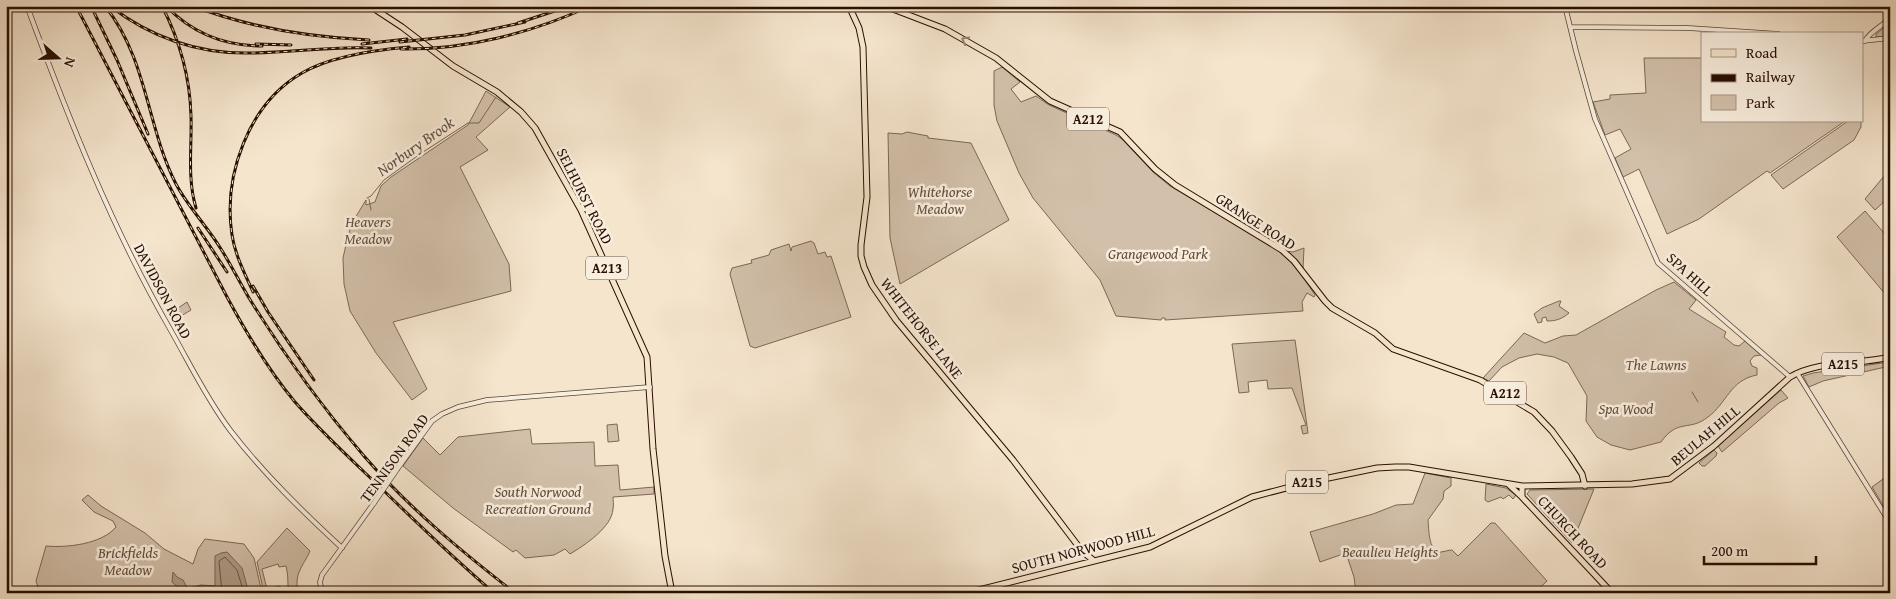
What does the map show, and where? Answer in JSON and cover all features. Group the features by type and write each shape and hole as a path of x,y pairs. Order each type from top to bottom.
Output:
{"main road":[{"name":"SELHURST ROAD","path":"370,6 402,27 453,66 498,92 521,112 535,128 581,210 645,350 664,547 672,593"},
{"name":"WHITEHORSE LANE","path":"849,6 860,32 863,47 867,197 861,256 867,275 880,298 896,320 1013,460 1083,552 1093,560"},
{"name":"GRANGE ROAD","path":"885,6 939,26 996,58 1050,101 1120,132 1155,170 1175,185 1282,250 1294,261 1332,308 1374,333 1393,348 1480,380 1534,412 1552,431 1571,456 1582,474 1585,486"},
{"name":"BEULAH HILL","path":"1522,486 1632,484 1670,479 1714,446 1790,377 1797,373 1824,366 1890,357"},
{"name":"SOUTH NORWOOD HILL","path":"967,593 1076,564 1150,547 1258,495 1377,468 1407,467 1522,486"},
{"path":"1508,484 1522,497"},
{"name":"CHURCH ROAD","path":"1522,486 1522,497 1612,593"},
{"path":"1076,564 1079,562 1083,552"}],"street":[{"name":"DAVIDSON ROAD","path":"28,6 64,105 108,208 157,307 204,390 241,443 288,495 342,548"},
{"name":"SPA HILL","path":"1566,6 1593,114 1611,159 1660,265 1790,377"},
{"path":"1864,41 1890,18"},
{"path":"1571,27 1688,28 1749,32"},
{"path":"1864,41 1890,38"},
{"path":"1797,373 1890,523"},
{"name":"TENNISON ROAD","path":"322,593 320,582 322,575 432,421 437,417 458,407 487,400 650,387"}],"green space":[{"path":"1890,23 1890,36 1876,37 1876,34"},
{"path":"1644,58 1701,58 1701,122 1844,122 1770,173 1767,171 1699,219 1667,234 1639,169 1623,177 1615,158 1631,149 1620,129 1605,135 1593,102 1610,99 1610,95 1646,93"},
{"name":"Grangewood Park","path":"1002,67 1020,82 1011,89 1021,102 1036,96 1049,105 1116,135 1170,186 1275,248 1297,268 1315,295 1314,297 1307,293 1302,302 1303,311 1165,320 1165,318 1161,320 1116,316 1100,280 1033,198 1019,173 997,121 994,105 994,71"},
{"name":"Heavers Meadow","path":"486,91 510,107 476,137 488,150 460,167 509,264 511,291 393,322 427,389 412,400 376,353 350,311 344,284 343,258 348,236 352,223 366,200 366,205 375,202 381,186 391,177 468,125"},
{"path":"1847,122 1861,122 1861,127 1854,140 1783,189 1771,175"},
{"name":"Whitehorse Meadow","path":"907,132 928,136 928,138 971,143 1009,220 900,284 890,238 888,133 902,134"},
{"path":"1890,169 1890,200 1886,200 1875,210 1865,199"},
{"path":"1865,211 1890,240 1890,291 1886,295 1837,237"},
{"path":"811,241 814,243 818,254 825,252 827,257 831,256 851,317 755,348 750,346 730,274 732,268 752,263 751,260 769,255 771,250 789,244 791,251 792,247"},
{"path":"1304,248 1303,269 1287,251 1293,252"},
{"name":"Spa Wood","path":"1674,282 1696,300 1689,309 1726,332 1724,337 1734,345 1739,346 1745,341 1761,355 1754,356 1750,361 1752,366 1757,368 1757,375 1748,378 1735,387 1708,417 1695,424 1678,427 1661,442 1630,450 1611,445 1597,437 1586,421 1587,396 1568,363 1554,357 1537,354 1519,358 1502,367 1489,381 1483,378 1524,333 1545,343 1563,336 1576,335 1656,290"},
{"path":"1561,301 1559,306 1569,313 1553,321 1547,321 1546,317 1542,318 1542,322 1538,323 1534,314 1542,308"},
{"path":"187,302 191,310 176,319 171,319 169,314"},
{"path":"1295,340 1308,433 1303,434 1301,426 1306,425 1292,388 1268,389 1267,380 1248,382 1249,392 1239,393 1232,344"},
{"path":"1889,362 1890,366 1823,381 1809,387 1803,376 1813,373"},
{"path":"1781,390 1788,398 1779,403 1722,452 1718,446"},
{"path":"617,424 619,441 608,442 607,425"},
{"name":"South Norwood Recreation Ground","path":"530,429 532,444 594,442 595,466 618,465 620,490 654,487 654,494 613,497 611,516 603,529 570,554 565,549 554,555 525,558 516,550 513,552 453,508 403,466 423,438 440,455 458,437"},
{"path":"1714,450 1717,453 1716,456 1705,466 1702,466 1699,463"},
{"name":"Beaulieu Heights","path":"1425,473 1451,478 1451,486 1444,491 1443,499 1428,520 1431,544 1436,551 1452,550 1458,556 1491,523 1495,523 1547,581 1534,593 1356,593 1354,577 1346,553 1320,562 1310,532 1373,514 1396,505 1413,504"},
{"path":"1890,474 1890,517 1872,487"},
{"path":"1486,484 1506,488 1516,495 1513,499 1509,495 1503,499 1501,497 1488,502 1485,500"},
{"path":"1594,489 1572,543 1527,494 1530,490"},
{"name":"Brickfields Meadow","path":"88,495 101,506 145,533 164,549 193,564 198,549 205,539 244,544 254,558 262,593 40,593 36,581 46,546 84,544 110,533 116,527 113,521 94,512 82,500"},
{"path":"287,528 310,551 298,575 298,593 289,593 286,566 279,567 278,564 262,569 267,589 280,586 281,593 264,593 257,562"}],"water":[{"path":"227,552 242,568 249,593 224,594 202,587 183,589 172,582 173,572 189,588 201,585 215,586 215,556"}],"waterway":[{"name":"Norbury Brook","path":"367,198 371,196 384,180 420,154 468,123 479,123 496,97"},
{"name":"Norbury Brook","path":"369,199 371,210"},
{"path":"1692,392 1698,402"}],"railway":[{"path":"76,6 227,297 250,338 276,377 295,402 327,436 494,593"},
{"path":"91,6 117,60 148,134"},
{"path":"105,6 130,48 158,139 176,184 186,201 216,241 275,339 318,399 381,475 436,528 515,593"},
{"path":"110,6 141,27 158,35 175,42 211,50 249,53 371,48"},
{"path":"162,6 179,46 189,87 191,174 196,208"},
{"path":"166,6 198,31 235,44 262,46"},
{"path":"193,6 258,26 324,37 369,40"},
{"path":"518,23 570,6"},
{"path":"401,49 425,49 498,38 522,32 590,6"},
{"path":"400,42 465,35 525,22"},
{"path":"362,44 407,39"},
{"path":"256,44 291,45"},
{"path":"253,292 235,250 230,212 236,166 243,144 254,122 267,103 283,86 314,67 354,55 409,47"},
{"path":"198,228 227,272"},
{"path":"253,286 268,312 314,380"}],"park label":[{"name":"The Lawns","path":"1656,364"}]}
